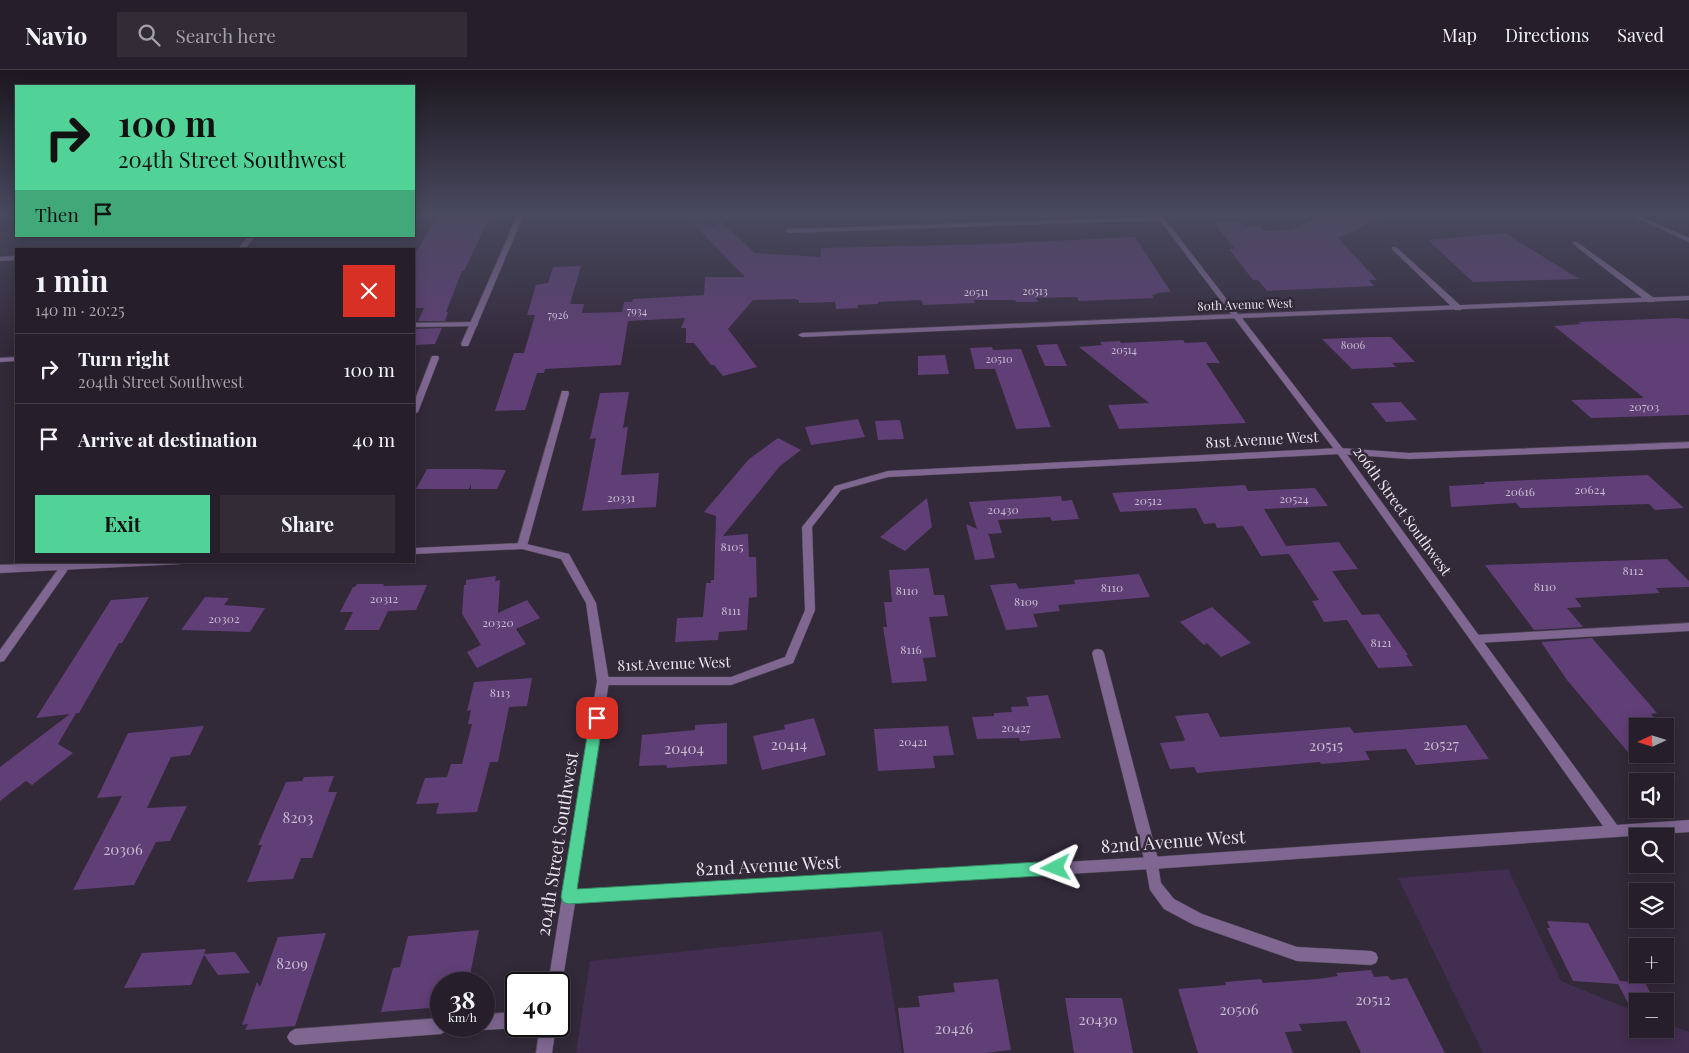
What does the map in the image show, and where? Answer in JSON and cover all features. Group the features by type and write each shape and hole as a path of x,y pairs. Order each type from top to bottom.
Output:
{"street":[{"path":"465,344 501,260"},
{"name":"206th Street Southwest","path":"1193,260 1340,451 1614,831"},
{"path":"1407,260 1458,308"},
{"path":"1597,260 1651,300"},
{"name":"80th Avenue West","path":"802,335 1689,298"},
{"path":"415,325 474,324"},
{"path":"415,409 435,358"},
{"path":"0,360 15,359"},
{"path":"522,546 564,393"},
{"name":"81st Avenue West","path":"415,551 522,546 565,556 591,603 603,681 731,681 789,660 810,610 807,528 838,488 888,474 1340,451 1409,456 1689,445"},
{"path":"0,569 105,563"},
{"path":"0,658 67,564"},
{"path":"1476,638 1689,627"},
{"path":"1098,653 1152,862 1155,885 1170,904 1199,920 1297,954 1371,958"},
{"name":"204th Street Southwest","path":"557,972 603,681"},
{"name":"82nd Avenue West","path":"568,897 1152,862 1689,826"},
{"path":"295,1037 430,1027"},
{"path":"544,1053 546,1037"}],"shaded area":[{"path":"1508,869 1561,981 1629,1009 1629,1038 1674,1038 1674,1026 1689,1032 1689,1053 1483,1053 1398,878"},
{"path":"882,931 902,1053 576,1053 590,961"}],"building":[{"path":"415,260 469,260 464,271 462,271 446,312 448,312 445,321 418,321 424,308 415,308"},
{"path":"728,260 1150,260 1171,292 1156,293 1152,295 1154,298 1079,301 1077,297 1036,298 1038,302 974,300 975,303 923,305 922,301 919,300 878,302 878,304 858,305 858,308 836,309 835,302 799,303 799,300 794,299 753,300 728,329 757,367 723,376 714,365 711,365 694,343 686,343 686,328 681,328 685,318 628,321 621,365 545,369 544,373 537,373 525,410 495,411 514,353 524,353 535,315 527,315 536,285 548,283 553,267 581,266 570,304 584,304 582,313 622,312 624,302 632,302 633,299 704,295 705,277 745,277"},
{"path":"1237,260 1358,260 1377,280 1369,280 1374,286 1267,291 1258,280 1253,280"},
{"path":"1449,260 1548,260 1579,279 1473,282"},
{"path":"1689,319 1689,415 1591,418 1571,400 1644,398 1554,326 1581,324 1578,322"},
{"path":"442,328 435,344 415,345 415,329"},
{"path":"1391,337 1415,362 1392,363 1396,367 1352,369 1322,339"},
{"path":"1183,340 1185,343 1206,342 1220,363 1206,363 1246,423 1119,429 1108,405 1149,403 1079,347 1102,345 1100,342 1120,341 1121,343"},
{"path":"1057,344 1067,366 1045,366 1036,345"},
{"path":"992,347 993,350 1021,349 1051,427 1016,429 995,369 975,369 970,348"},
{"path":"945,355 949,374 918,375 918,356"},
{"path":"629,392 623,428 628,427 621,475 659,473 656,507 582,511 596,438 590,439 600,393"},
{"path":"1401,402 1417,420 1386,422 1371,403"},
{"path":"858,419 865,437 811,445 805,427"},
{"path":"900,420 904,439 878,440 875,421"},
{"path":"778,438 801,450 780,466 723,536 748,534 749,557 756,557 757,597 749,598 747,630 719,632 718,640 675,642 677,618 703,617 706,583 711,583 711,580 714,580 716,516 704,512 749,459"},
{"path":"427,469 506,470 497,489 471,489 471,484 469,489 416,489"},
{"path":"1648,475 1684,508 1655,510 1649,504 1520,508 1516,503 1451,507 1449,486 1485,484 1484,482"},
{"path":"1245,485 1248,491 1315,488 1328,506 1264,509 1286,546 1339,542 1358,569 1332,571 1362,615 1379,614 1408,655 1406,655 1413,666 1378,668 1347,620 1324,622 1312,601 1319,600 1289,554 1261,556 1243,526 1217,528 1215,523 1204,524 1196,508 1120,512 1112,493"},
{"path":"1061,496 1062,501 1072,500 1079,519 1052,521 1050,517 998,520 1002,533 987,534 989,535 995,558 975,560 966,524 977,529 969,502"},
{"path":"927,498 932,527 905,551 880,537"},
{"path":"1667,559 1689,581 1689,587 1656,588 1660,593 1575,598 1582,607 1567,608 1583,627 1534,630 1485,565"},
{"path":"929,568 934,595 944,595 948,616 929,617 936,657 923,658 927,681 892,683 883,627 887,627 884,602 892,602 889,570"},
{"path":"1139,574 1150,597 1058,605 1060,611 1033,614 1038,627 1006,630 990,585 1016,583 1019,589 1075,584 1074,580"},
{"path":"496,576 495,581 500,580 498,613 527,600 540,618 516,629 526,644 477,668 467,652 481,645 462,614 464,585 466,585 466,580"},
{"path":"357,584 384,584 383,586 427,585 416,610 388,611 379,630 344,630 353,612 340,612 353,587"},
{"path":"149,597 122,643 119,643 79,713 76,713 58,744 73,753 32,785 26,781 0,801 0,767 70,714 36,718 111,600"},
{"path":"205,597 229,598 224,605 265,608 250,632 181,630"},
{"path":"1212,607 1251,643 1221,657 1207,643 1204,645 1180,622"},
{"path":"1592,638 1657,713 1651,714 1655,718 1629,718 1629,753 1567,680 1541,642"},
{"path":"532,678 527,706 509,707 498,762 490,762 477,812 436,814 439,803 416,804 425,778 447,777 451,764 462,764 472,724 468,724 471,710 467,711 474,682"},
{"path":"1048,695 1061,738 1020,741 1019,738 977,739 972,717 994,716 994,713 1012,712 1011,707 1029,706 1026,697"},
{"path":"1208,713 1220,737 1350,727 1354,733 1466,725 1489,759 1416,765 1406,749 1365,751 1370,760 1321,764 1320,762 1197,773 1194,767 1170,769 1160,743 1185,740 1175,716"},
{"path":"814,718 826,755 762,770 753,736 785,729 784,725"},
{"path":"727,723 727,764 667,768 666,765 639,766 642,735 695,730 695,725"},
{"path":"204,726 190,755 171,757 147,808 187,806 170,841 156,842 134,885 73,890 122,796 97,798 128,733"},
{"path":"948,726 954,755 933,756 935,768 878,771 874,729"},
{"path":"334,776 328,792 337,792 312,858 301,858 293,879 247,882 262,845 258,845 286,782 302,781 304,777"},
{"path":"1547,921 1588,923 1620,981 1645,983 1651,993 1629,993 1629,1005 1618,984 1573,981 1547,928 1550,928"},
{"path":"479,930 471,972 430,972 430,1008 381,1012 393,968 400,967 408,936"},
{"path":"326,933 295,1026 245,1030 248,1024 242,1025 257,982 260,987 278,937"},
{"path":"206,949 204,954 235,952 250,973 218,975 204,955 191,985 124,988 142,953"},
{"path":"1371,970 1374,977 1388,976 1391,980 1407,978 1445,1053 1361,1053 1346,1021 1299,1024 1302,1031 1285,1032 1293,1053 1198,1053 1178,989 1226,985 1225,982 1261,979 1263,983 1318,979 1338,976 1336,973"},
{"path":"998,979 1011,1050 985,1053 904,1053 898,1008 920,1007 918,996 955,992 953,983"},
{"path":"1065,998 1122,998 1133,1053 1074,1053"}],"route":[{"path":"597,718 568,897 1056,868"}]}
